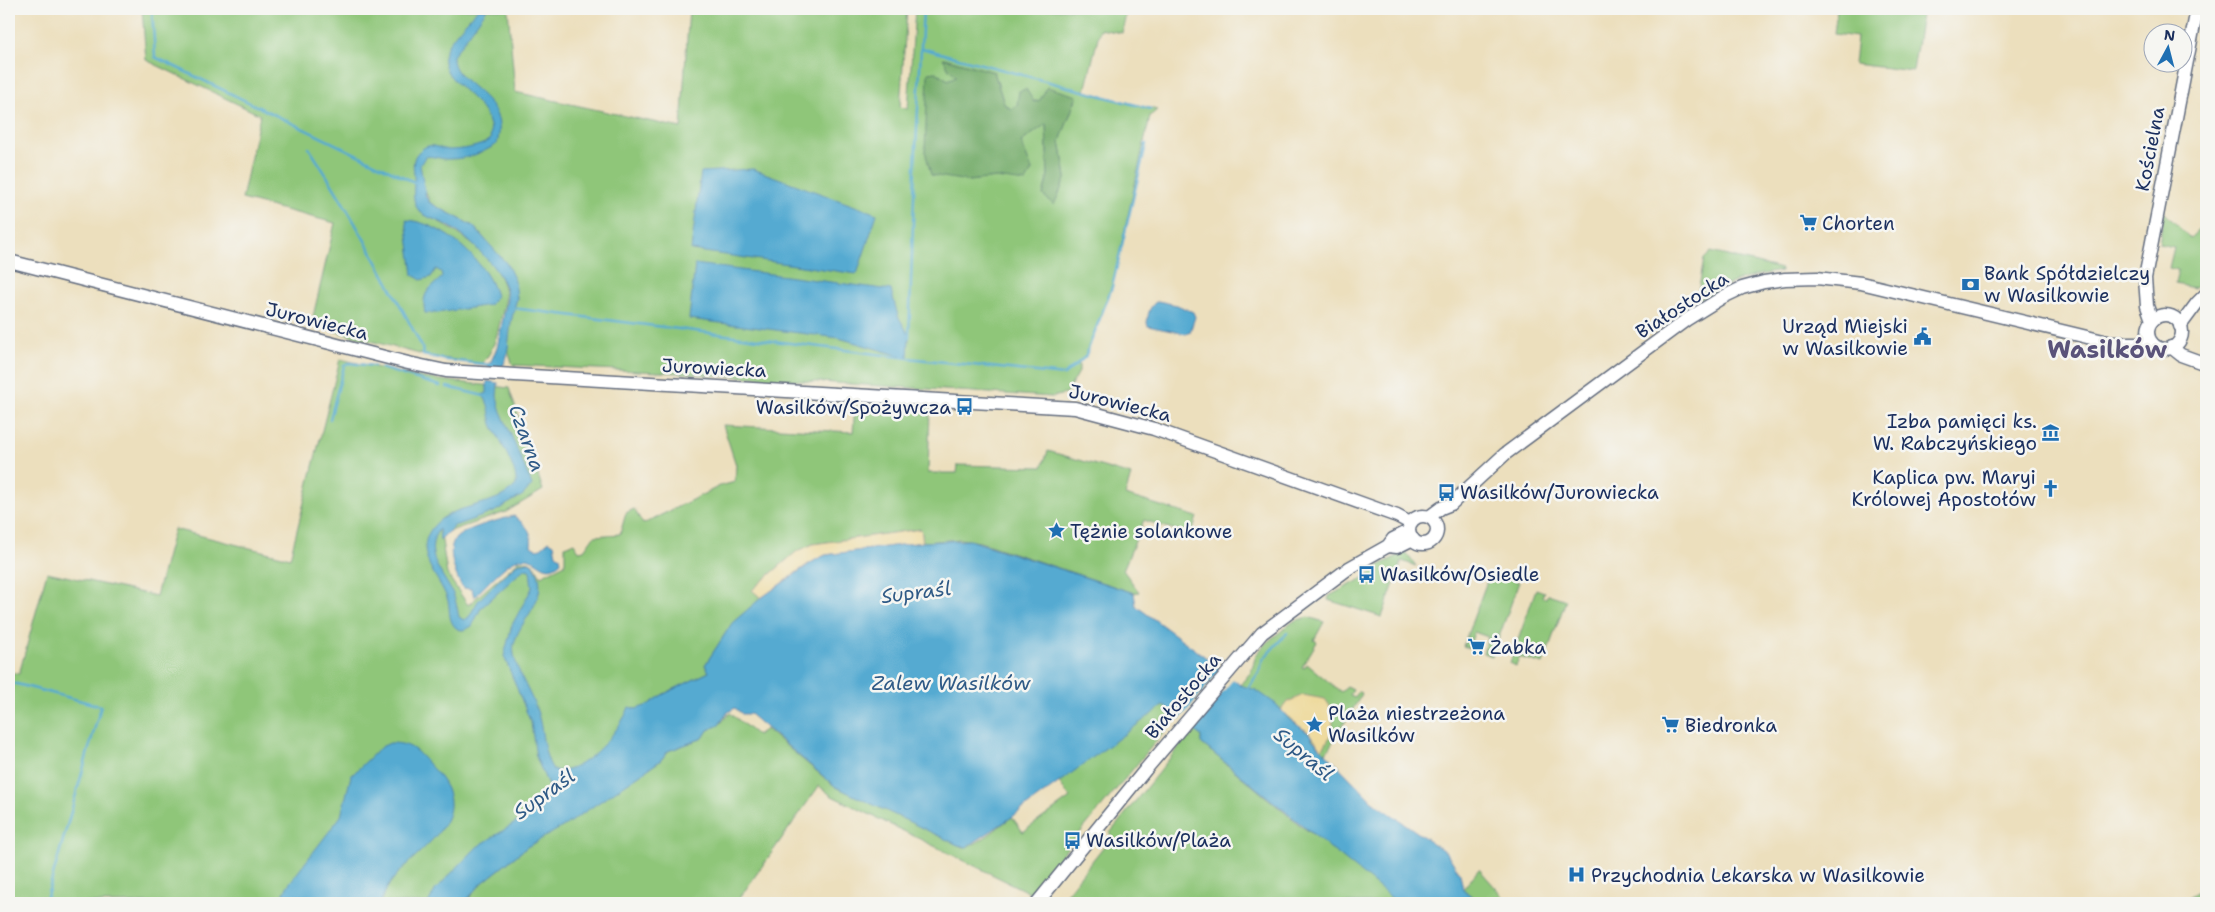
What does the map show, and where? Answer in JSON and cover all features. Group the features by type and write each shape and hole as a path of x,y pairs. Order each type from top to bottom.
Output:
{"street":[{"name":"Kościelna","path":"2153,328 2146,297 2145,278 2196,9"},
{"name":"Jurowiecka","path":"9,261 408,363 446,371 1075,408 1125,420 1184,439 1397,516 1411,531"},
{"name":"Białostocka","path":"1432,522 1446,514 1451,504 1505,454 1686,320 1722,297 1742,288 1764,282 1817,278 1861,283 2112,343 2127,342 2153,328"},
{"path":"2178,322 2202,298"},
{"path":"2166,315 2178,322 2182,333 2175,344 2162,348 2153,328 2166,315"},
{"path":"2175,344 2181,355 2206,364"},
{"path":"1418,517 1432,522 1435,536 1428,543 1418,542 1411,531 1418,517"},
{"name":"Białostocka","path":"1037,903 1262,632 1349,568 1388,546 1397,547 1411,531"}],"green space":[{"path":"142,9 508,9 515,92 681,128 689,9 907,9 900,107 908,109 915,9 1127,9 1122,33 1100,29 1085,91 1157,110 1150,116 1112,287 1085,357 1079,362 1079,372 1066,394 1052,397 680,373 513,365 506,338 508,323 517,298 484,238 473,226 430,203 426,192 420,212 445,225 472,244 493,266 501,279 505,292 504,307 494,344 482,364 423,355 311,325 335,223 242,199 260,115 146,60","holes":["944,58 994,72 1004,104 1011,109 1033,101 1077,96 1060,141 1066,177 1054,204 1043,195 1048,175 1046,124 1021,142 1032,170 1026,181 996,178 968,181 936,72 948,80 957,76 949,69"]},
{"path":"1837,9 1923,9 1913,71 1854,64 1857,37 1834,34"},
{"path":"943,58 994,72 1004,104 1011,109 1017,105 1019,91 1026,89 1034,102 1040,100 1047,87 1077,96 1060,141 1066,177 1054,205 1043,195 1048,175 1046,124 1021,142 1032,170 1026,182 996,178 968,181 931,175 925,151 928,73 936,72 948,80 956,76 949,69"},
{"path":"2164,212 2190,238 2206,223 2206,277 2195,288 2175,284 2178,270 2169,268 2174,247 2159,244"},
{"path":"1711,252 1781,269 1781,271 1742,279 1706,297 1697,299 1704,259"},
{"path":"340,359 424,378 509,388 543,490 506,512 441,534 447,574 468,605 519,561 531,562 541,576 565,564 565,546 574,543 579,551 584,550 594,536 620,534 626,513 634,509 643,524 720,486 735,482 736,465 723,425 853,432 855,406 930,409 928,473 957,473 958,465 1042,467 1048,451 1131,475 1125,495 1197,517 1191,535 1144,520 1123,570 1139,592 1134,593 980,542 960,539 923,542 921,529 813,544 796,552 752,590 761,598 732,624 705,665 709,672 662,695 432,903 9,903 9,672 19,674 47,572 156,596 174,529 290,558"},
{"path":"1405,552 1416,566 1402,561 1382,617 1328,600 1329,596 1371,574 1376,567"},
{"path":"1490,573 1497,575 1496,579 1502,581 1504,577 1519,582 1492,656 1483,653 1488,637 1474,632 1469,648 1463,646"},
{"path":"1536,589 1544,592 1542,597 1546,598 1548,594 1566,600 1543,664 1519,657 1516,666 1510,663"},
{"path":"1308,617 1324,622 1314,640 1317,642 1302,667 1304,668 1307,664 1341,692 1347,687 1353,690 1350,695 1355,697 1359,691 1362,694 1326,753 1289,719 1276,704 1240,685 1251,672 1256,655 1266,643 1294,621"},
{"path":"1164,704 1177,716 1030,893 832,796 819,786 736,903 465,903 481,884 527,847 660,761 668,751 703,738 708,730 719,725 730,713 757,735 766,729 832,784 963,847 981,840 1012,817 1023,832 1070,798 1059,782"},
{"path":"1193,729 1201,736 1201,743 1301,826 1413,903 1059,903 1111,837 1110,833"},
{"path":"1479,869 1509,903 1480,903 1463,889"},
{"path":"2206,871 2206,890 2197,903 2178,903 2203,888"}],"sand":[{"path":"921,529 923,542 825,555 808,564 761,598 752,590 796,552 813,544"},
{"name":"Plaża niestrzeżona Wasilków","path":"1303,695 1325,699 1332,711 1332,731 1322,749 1306,730 1301,728 1281,710 1287,702"}],"water":[{"path":"478,9 487,9 453,56 455,66 461,75 480,92 496,113 499,127 497,144 468,157 447,159 425,157 420,165 426,197 430,203 473,226 507,264 515,281 517,298 511,322 507,356 502,369 488,368 497,348 507,299 506,289 501,279 485,257 465,238 447,225 419,211 415,204 414,196 413,167 418,152 428,146 449,150 465,149 481,145 490,140 490,126 485,114 449,74 444,63 447,46"},
{"path":"753,169 877,214 857,274 691,250 701,172"},
{"path":"406,220 420,222 434,228 448,236 473,257 491,283 496,296 490,305 425,313 425,296 442,277 441,272 436,269 431,277 421,280 413,275"},
{"path":"695,264 891,290 898,316 909,335 908,358 839,338 689,319"},
{"path":"1158,301 1177,305 1193,312 1195,317 1190,332 1186,334 1148,326 1150,310"},
{"name":"Zalew Wasilków","path":"487,381 498,383 497,396 500,409 532,485 523,495 494,512 454,526 440,540 439,529 434,537 433,553 438,568 453,593 459,617 464,620 469,617 478,601 517,564 529,562 536,568 540,584 539,593 536,602 517,635 514,651 518,667 539,716 546,755 553,770 563,771 575,767 598,751 625,717 629,707 636,709 648,705 662,695 709,672 705,665 732,623 761,598 817,559 826,555 923,542 970,540 1134,593 1136,606 1240,685 1256,690 1276,704 1289,719 1310,734 1312,739 1372,801 1447,853 1460,874 1463,889 1479,903 1398,903 1201,743 1201,736 1164,705 1012,817 967,847 958,845 836,787 750,714 742,714 735,708 727,713 719,725 708,730 703,738 668,751 660,761 564,826 527,847 481,884 464,903 428,903 436,889 477,847 542,806 549,794 548,785 536,757 531,723 504,656 512,625 532,588 530,570 524,569 481,608 472,626 461,630 455,627 451,620 447,598 430,566 425,549 430,531 438,521 460,510 496,499 516,485 511,464 492,424 488,405 482,395 487,393"},
{"path":"514,516 525,525 529,532 531,546 536,549 541,548 549,541 554,544 556,554 560,557 561,562 555,567 550,568 526,558 514,561 474,597 472,589 463,588 457,577 451,549 453,543 456,538 468,530"},
{"path":"390,743 398,743 415,750 433,769 445,786 450,801 448,816 441,829 395,877 388,886 380,903 279,903 288,885 341,816 351,776 381,747"}],"pier":[{"path":"1222,667 1235,677 1191,731 1179,721"}],"waterway":[{"path":"152,9 155,57 416,183"},
{"path":"909,337 923,9"},
{"path":"921,48 1151,109"},
{"path":"512,308 908,358 1064,375 1085,357 1112,287 1146,144"},
{"path":"309,148 382,271 422,347 423,355 447,360 492,365"},
{"path":"330,419 344,366 349,363 374,366"},
{"path":"381,368 440,386"},
{"path":"447,387 484,396"},
{"path":"1249,687 1259,672 1263,659 1287,633"},
{"path":"9,682 101,706 46,900"}],"place":[{"name":"Chorten","path":"1808,223"},
{"name":"Bank Spółdzielczy w Wasilkowie","path":"1970,284"},
{"name":"Urząd Miejski w Wasilkowie","path":"1922,337"},
{"name":"Wasilków/Spożywcza","path":"965,407"},
{"name":"Izba pamięci ks. W. Rabczyńskiego","path":"2051,432"},
{"name":"Kaplica pw. Maryi Królowej Apostołów","path":"2050,488"},
{"name":"Wasilków/Jurowiecka","path":"1446,492"},
{"name":"Tężnie solankowe","path":"1056,531"},
{"name":"Wasilków/Osiedle","path":"1366,574"},
{"name":"Żabka","path":"1476,647"},
{"name":"Plaża niestrzeżona Wasilków","path":"1314,724"},
{"name":"Biedronka","path":"1671,725"},
{"name":"Wasilków/Plaża","path":"1072,840"},
{"name":"Przychodnia Lekarska w Wasilkowie","path":"1577,875"}],"district":[{"name":"Wasilków","path":"2107,350"}],"water label":[{"name":"Czarna","path":"527,438"},
{"name":"Supraśl","path":"916,592"},
{"name":"Supraśl","path":"1304,754"},
{"name":"Supraśl","path":"544,794"}]}
